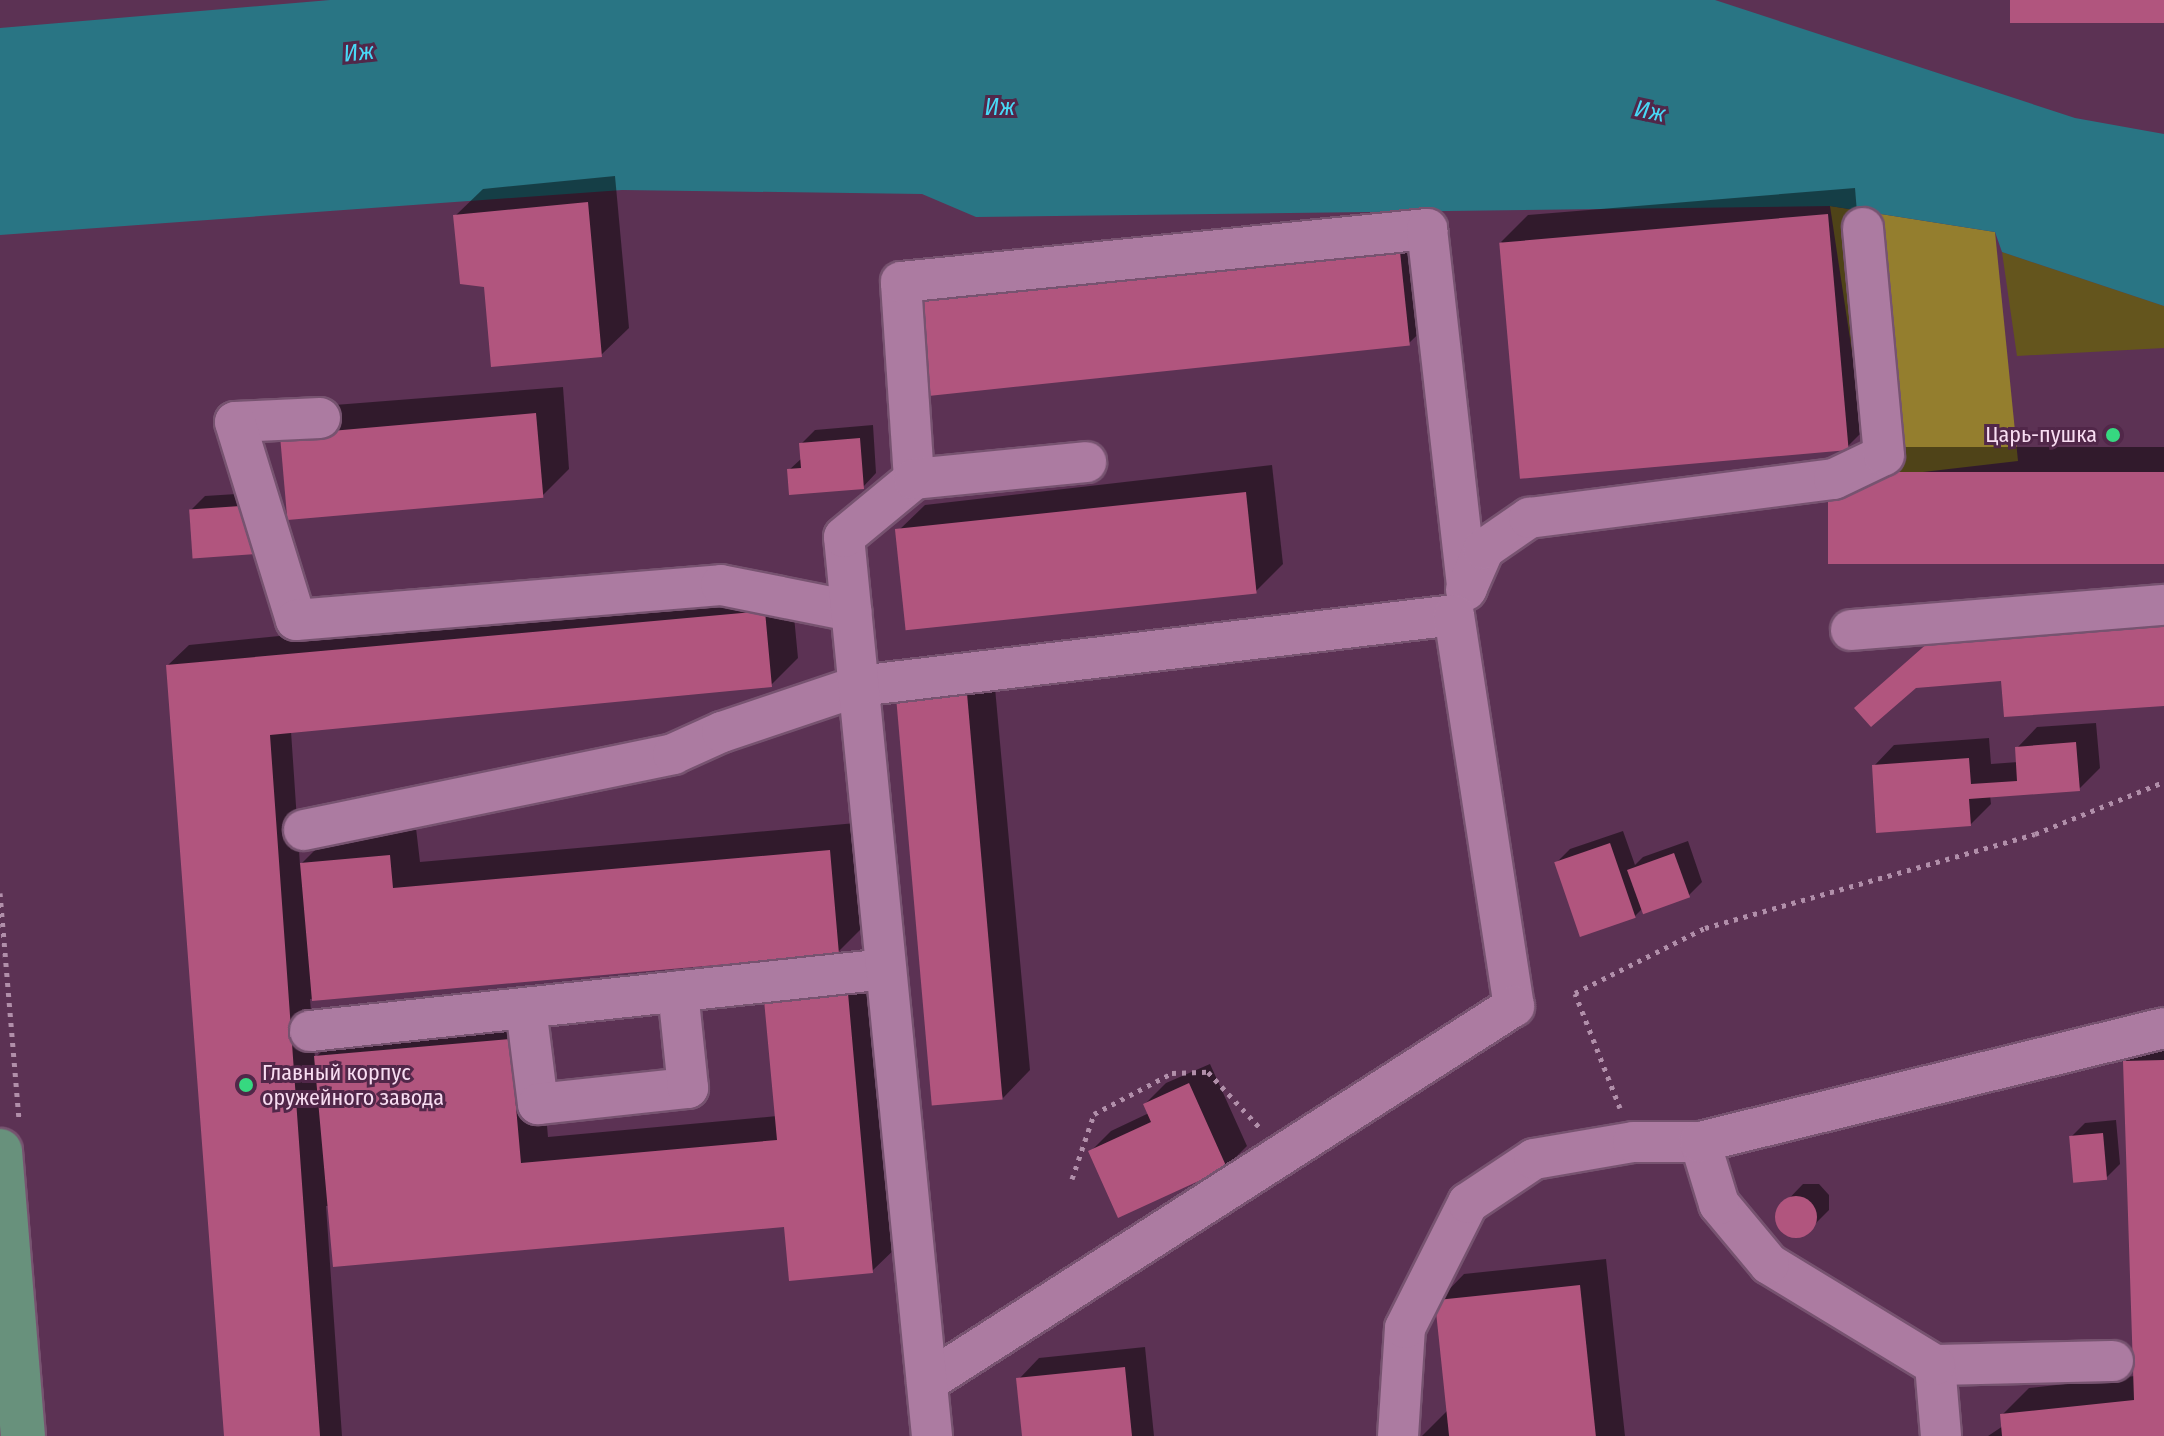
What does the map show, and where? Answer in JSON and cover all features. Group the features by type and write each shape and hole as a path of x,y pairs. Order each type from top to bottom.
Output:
{"main road":[{"path":"0,1151 7,1341 23,1436"}],"lane":[{"path":"1460,602 1484,549 1529,518 1834,479 1884,455 1863,228"},
{"path":"914,479 901,282 1427,229 1460,602 1514,1006 927,1382"},
{"path":"320,418 235,422 296,620 721,585 851,611"},
{"path":"932,1436 844,537 914,479 1086,462"},
{"path":"304,830 673,754 722,732 859,686 1460,602"},
{"path":"1851,630 2164,605"},
{"path":"310,1031 886,969"},
{"path":"526,1008 538,1104 583,1100 688,1088 678,992"},
{"path":"1398,1436 1405,1328 1468,1203 1534,1159 1633,1142 1700,1142 2164,1028"},
{"path":"1700,1142 1719,1204 1769,1264 1935,1365 2113,1361"},
{"path":"1935,1365 1941,1436"}],"path":[{"path":"1633,1142 1575,993 1705,928 2035,834 2164,782"},
{"path":"1072,1179 1094,1114 1172,1073 1208,1072 1282,1155"}],"shaded area":[{"path":"1830,206 1995,232 2018,461 1871,478"},
{"path":"2002,252 2164,306 2164,348 2017,356"}],"water":[{"name":"Иж","path":"330,0 1715,0 2075,118 2164,134 2164,306 2002,252 1995,232 1830,206 976,217 922,194 622,190 0,235 0,28"}],"building":[{"path":"2010,0 2164,0 2164,23 2010,23"},
{"path":"588,202 602,357 491,367 484,287 460,284 453,215"},
{"path":"1828,214 1849,450 1520,479 1499,243"},
{"path":"1399,242 1410,345 929,396 918,293"},
{"path":"536,413 543,498 287,520 280,435"},
{"path":"860,438 864,489 789,495 787,469 801,468 799,443"},
{"path":"1828,472 2164,472 2164,564 1828,564"},
{"path":"1246,492 1257,593 906,630 895,529"},
{"path":"255,505 258,554 193,558 189,510"},
{"name":"Главный корпус оружейного завода","path":"765,611 772,687 270,735 320,1436 224,1436 166,665"},
{"path":"2164,624 2164,706 2004,717 2001,681 1916,688 1871,727 1854,708 1930,641"},
{"path":"966,682 1003,1099 932,1106 895,688"},
{"path":"2076,742 2080,791 1969,799 1971,826 1876,833 1872,765 1969,758 1971,784 2017,781 2015,747"},
{"path":"1610,843 1636,918 1580,937 1554,862"},
{"path":"830,850 839,954 312,1001 300,863 390,855 393,888"},
{"path":"1674,853 1690,897 1643,914 1627,870"},
{"path":"848,993 873,1273 789,1281 784,1227 333,1267 314,1056 510,1039 521,1163 777,1140 764,1000"},
{"path":"2164,1060 2164,1436 2002,1436 2000,1414 2134,1400 2123,1061"},
{"path":"1189,1083 1227,1168 1118,1218 1088,1151 1151,1122 1143,1104"},
{"path":"2103,1133 2107,1180 2073,1183 2069,1136"},
{"path":"1796,1196 1811,1202 1817,1217 1811,1232 1796,1238 1781,1232 1775,1217 1781,1202"},
{"path":"1580,1285 1596,1436 1449,1436 1435,1300"},
{"path":"1125,1367 1132,1436 1022,1436 1016,1378"}],"place":[{"name":"Царь-пушка","path":"2113,435"},
{"name":"Главный корпус оружейного завода","path":"246,1085"}]}
